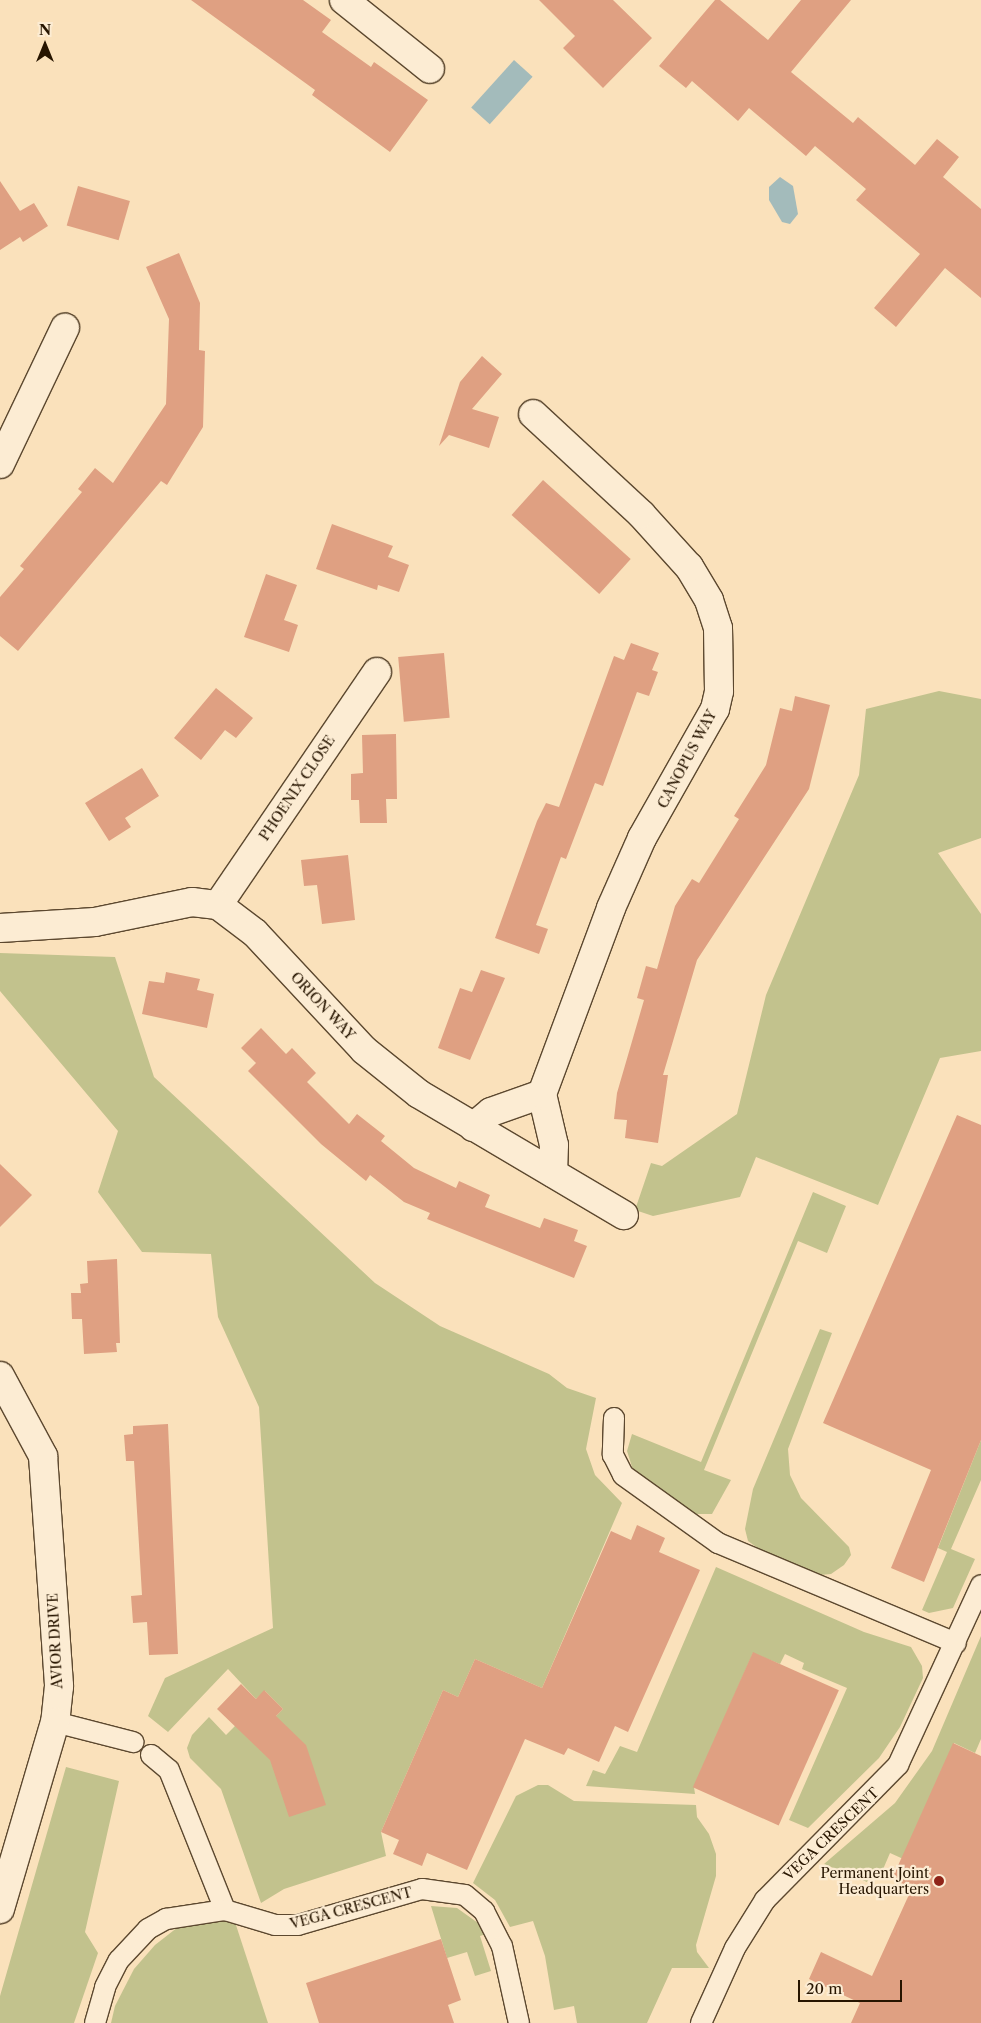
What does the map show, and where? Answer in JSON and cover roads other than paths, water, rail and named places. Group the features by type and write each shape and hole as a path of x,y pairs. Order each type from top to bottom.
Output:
{"street":[{"path":"344,0 430,69"},
{"path":"0,464 64,328"},
{"name":"CANOPUS WAY","path":"532,414 641,514 689,568 709,600 718,628 720,658 715,709 642,838 611,908 542,1094"},
{"name":"PHOENIX CLOSE","path":"218,905 377,672"},
{"path":"0,928 95,922 192,902 218,905"},
{"name":"ORION WAY","path":"218,905 255,933 364,1050 446,1113 474,1127 624,1215"},
{"path":"474,1127 491,1112 542,1094 554,1145 553,1173"},
{"name":"AVIOR DRIVE","path":"0,1376 43,1456 59,1686 54,1722 0,1909"}],"lane":[{"path":"614,1418 614,1454 623,1475 718,1542 956,1643"},
{"name":"VEGA CRESCENT","path":"701,2023 735,1948 765,1900 898,1765 956,1643 981,1585"},
{"path":"54,1722 133,1742"},
{"path":"151,1755 169,1770 225,1910"},
{"name":"VEGA CRESCENT","path":"95,2023 105,1987 119,1960 148,1929 166,1919 225,1910 286,1926 422,1889 464,1895 484,1911 496,1930 519,2023"}],"water":[{"path":"514,60 533,77 490,124 471,108"},
{"path":"780,177 793,186 798,214 790,224 782,222 769,200 769,187"}],"place":[{"name":"Permanent Joint Headquarters","path":"939,1881"}]}
